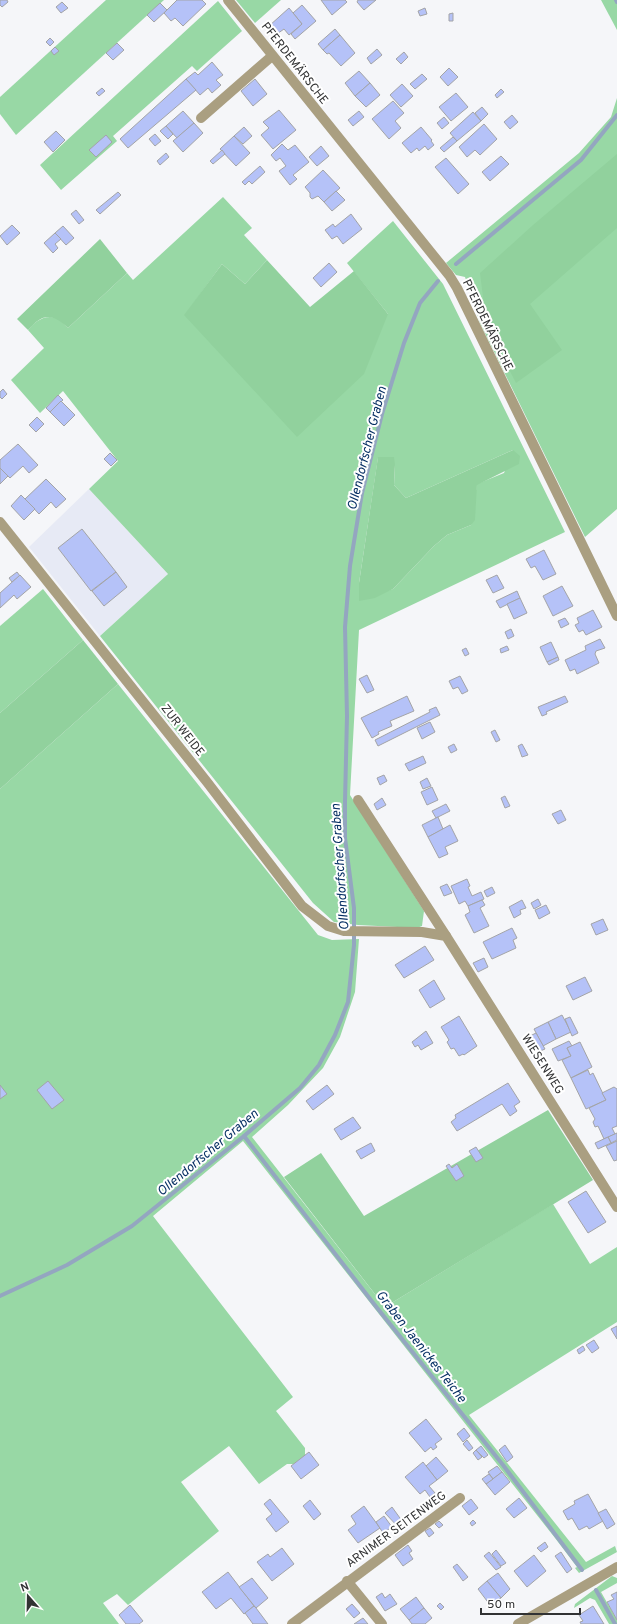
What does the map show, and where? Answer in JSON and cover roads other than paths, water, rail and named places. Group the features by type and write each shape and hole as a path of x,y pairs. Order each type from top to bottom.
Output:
{"street":[{"name":"PFERDEMÄRSCHE","path":"228,0 449,275 457,288 617,616"},
{"path":"201,118 272,56"},
{"name":"ZUR WEIDE","path":"0,522 207,782 302,906 328,926 344,931 422,932 446,936"},
{"name":"WIESENWEG","path":"358,800 446,936 617,1207"},
{"name":"ARNIMER SEITENWEG","path":"292,1624 347,1580 392,1550 460,1498"},
{"path":"518,1624 617,1567"},
{"name":"ARNIMER SEITENWEG","path":"347,1580 382,1624"}],"waterway":[{"name":"Ollendorfscher Graben","path":"456,264 581,160 617,115"},
{"name":"Ollendorfscher Graben","path":"0,1296 67,1265 132,1226 244,1136 300,1088 319,1065 335,1035 348,1002 354,945 354,908 345,838 347,716 345,627 350,566 362,493 382,414 404,343 420,303 438,281"},
{"name":"Graben Jaenickes Teiche","path":"244,1136 374,1304 503,1465 582,1570"},
{"name":"Graben Jaenickes Teiche","path":"596,1590 615,1624"}]}
